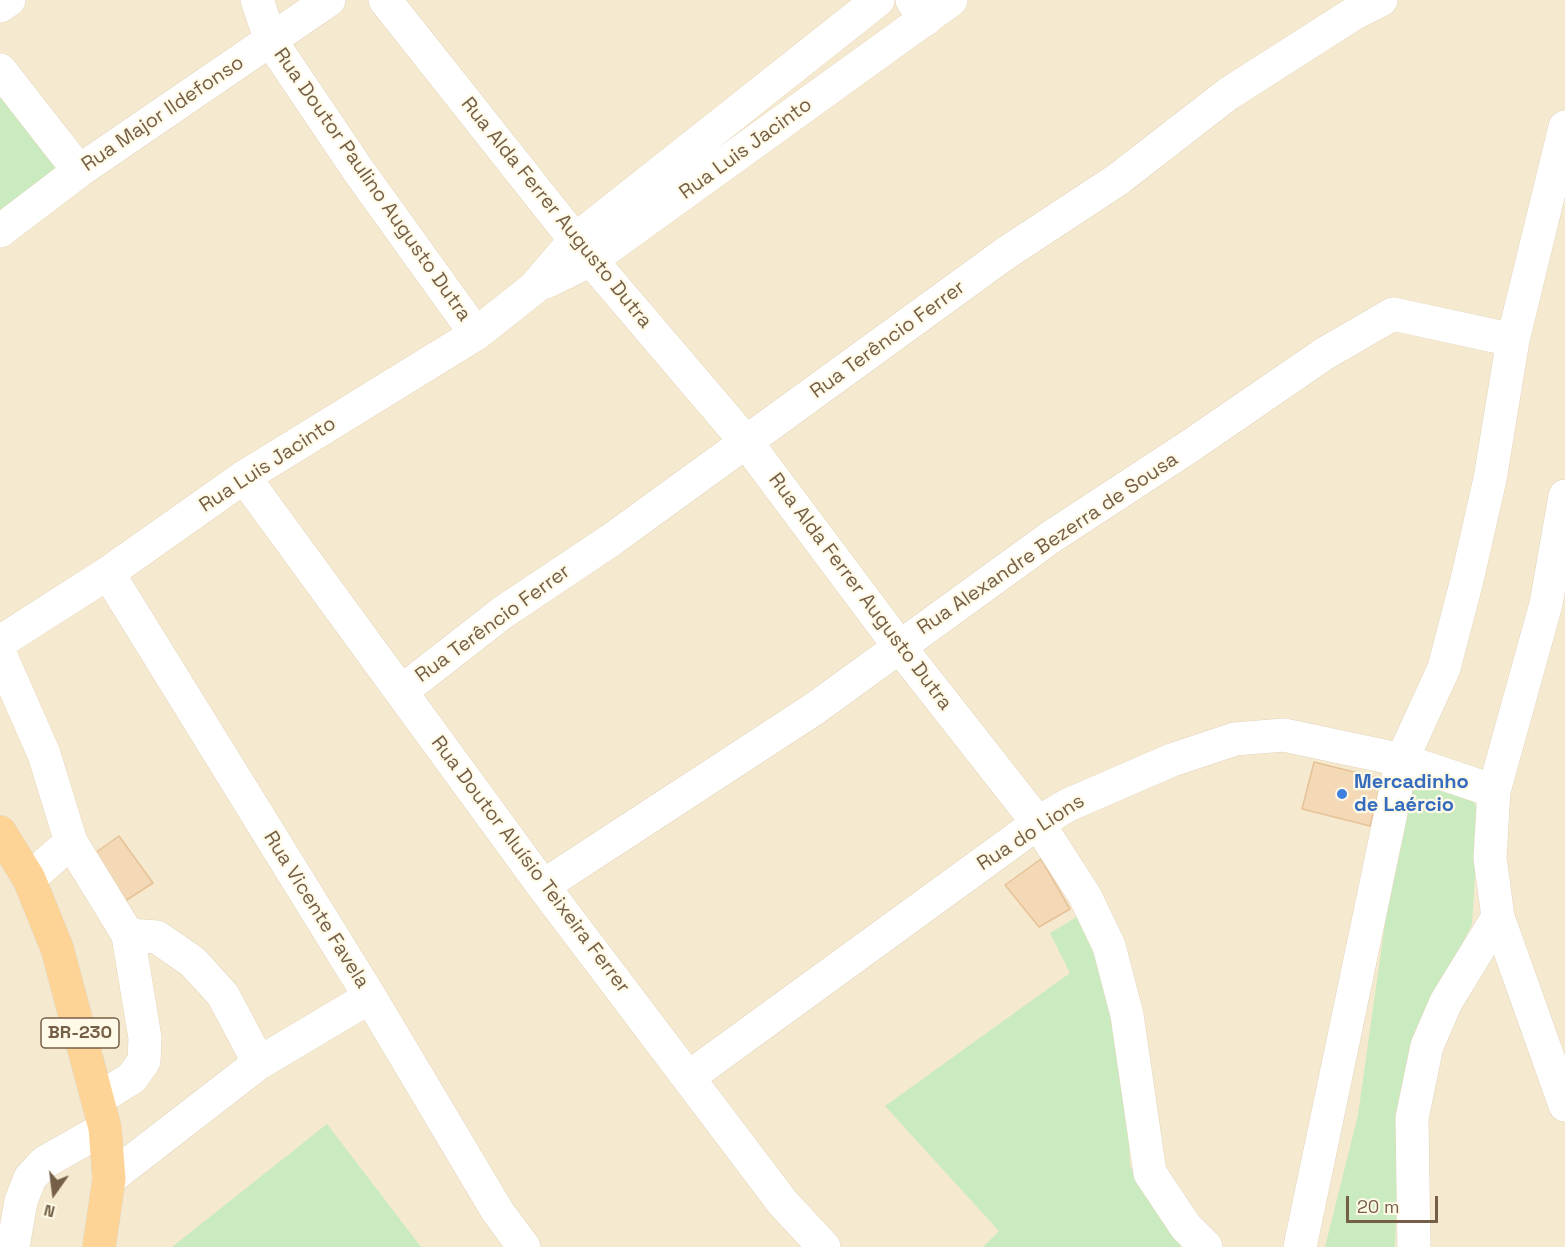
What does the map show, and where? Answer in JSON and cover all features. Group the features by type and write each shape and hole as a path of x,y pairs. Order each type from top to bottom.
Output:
{"highway":[{"name":"BR-230","path":"0,832 29,879 57,948 101,1114 109,1179 99,1247"}],"street":[{"path":"0,6 9,0"},
{"name":"Rua Doutor Paulino Augusto Dutra","path":"257,0 271,41 358,170 476,334"},
{"name":"Rua Major Ildefonso","path":"0,231 79,171 329,0"},
{"name":"Rua Alda Ferrer Augusto Dutra","path":"385,0 583,250 747,443 899,646 1038,823 1085,896 1109,946 1127,1016 1150,1173 1186,1227 1206,1247"},
{"name":"Rua Luis Jacinto","path":"583,250 878,0"},
{"name":"Rua Luis Jacinto","path":"0,642 108,573 244,477 476,334 583,250 918,10 951,0"},
{"name":"Rua Terêncio Ferrer","path":"402,691 502,613 611,540 747,443 1006,253 1117,180 1228,94 1353,14 1381,0"},
{"path":"0,70 79,171"},
{"path":"1300,1247 1402,760 1444,668 1490,479 1513,340 1565,127"},
{"name":"Rua Alexandre Bezerra de Sousa","path":"543,886 804,716 1051,537 1190,447 1324,354 1393,314 1513,340"},
{"name":"Rua Doutor Aluísio Teixeira Ferrer","path":"244,477 543,886 783,1203 824,1247"},
{"path":"1565,496 1546,604 1494,790 1490,858 1498,917 1565,1105"},
{"name":"Rua Vicente Favela","path":"108,573 370,997 498,1212 524,1247"},
{"path":"0,654 44,754 71,842 128,935 145,1038 144,1061 132,1078 101,1114 45,1162 30,1178 21,1201 14,1247"},
{"name":"Rua do Lions","path":"689,1077 1038,823 1068,804 1172,760 1235,740 1284,735 1402,760 1494,790"},
{"path":"29,879 71,842"},
{"path":"1414,1247 1412,1118 1427,1046 1446,1002 1498,917"},
{"path":"128,935 157,937 193,962 223,995 259,1063"},
{"path":"109,1179 259,1063 370,997"}],"shaded area":[{"path":"0,0 1565,0 1565,1247 0,1247"}],"green space":[{"path":"0,90 60,172 0,217"},
{"path":"1444,782 1465,788 1479,811 1472,924 1416,1036 1399,1122 1395,1247 1325,1247 1358,1115 1401,810 1418,783"},
{"path":"1085,912 1113,1007 1126,1090 1130,1166 1181,1247 983,1247 999,1231 885,1106 1070,973 1050,933"},
{"path":"327,1124 421,1247 172,1247"}],"building":[{"name":"Mercadinho de Laércio","path":"1314,762 1382,779 1370,826 1302,809"},
{"path":"119,836 153,883 122,903 88,858"},
{"path":"1041,859 1070,909 1039,927 1005,885"}],"place":[{"name":"Mercadinho de Laércio","path":"1342,794"}]}
